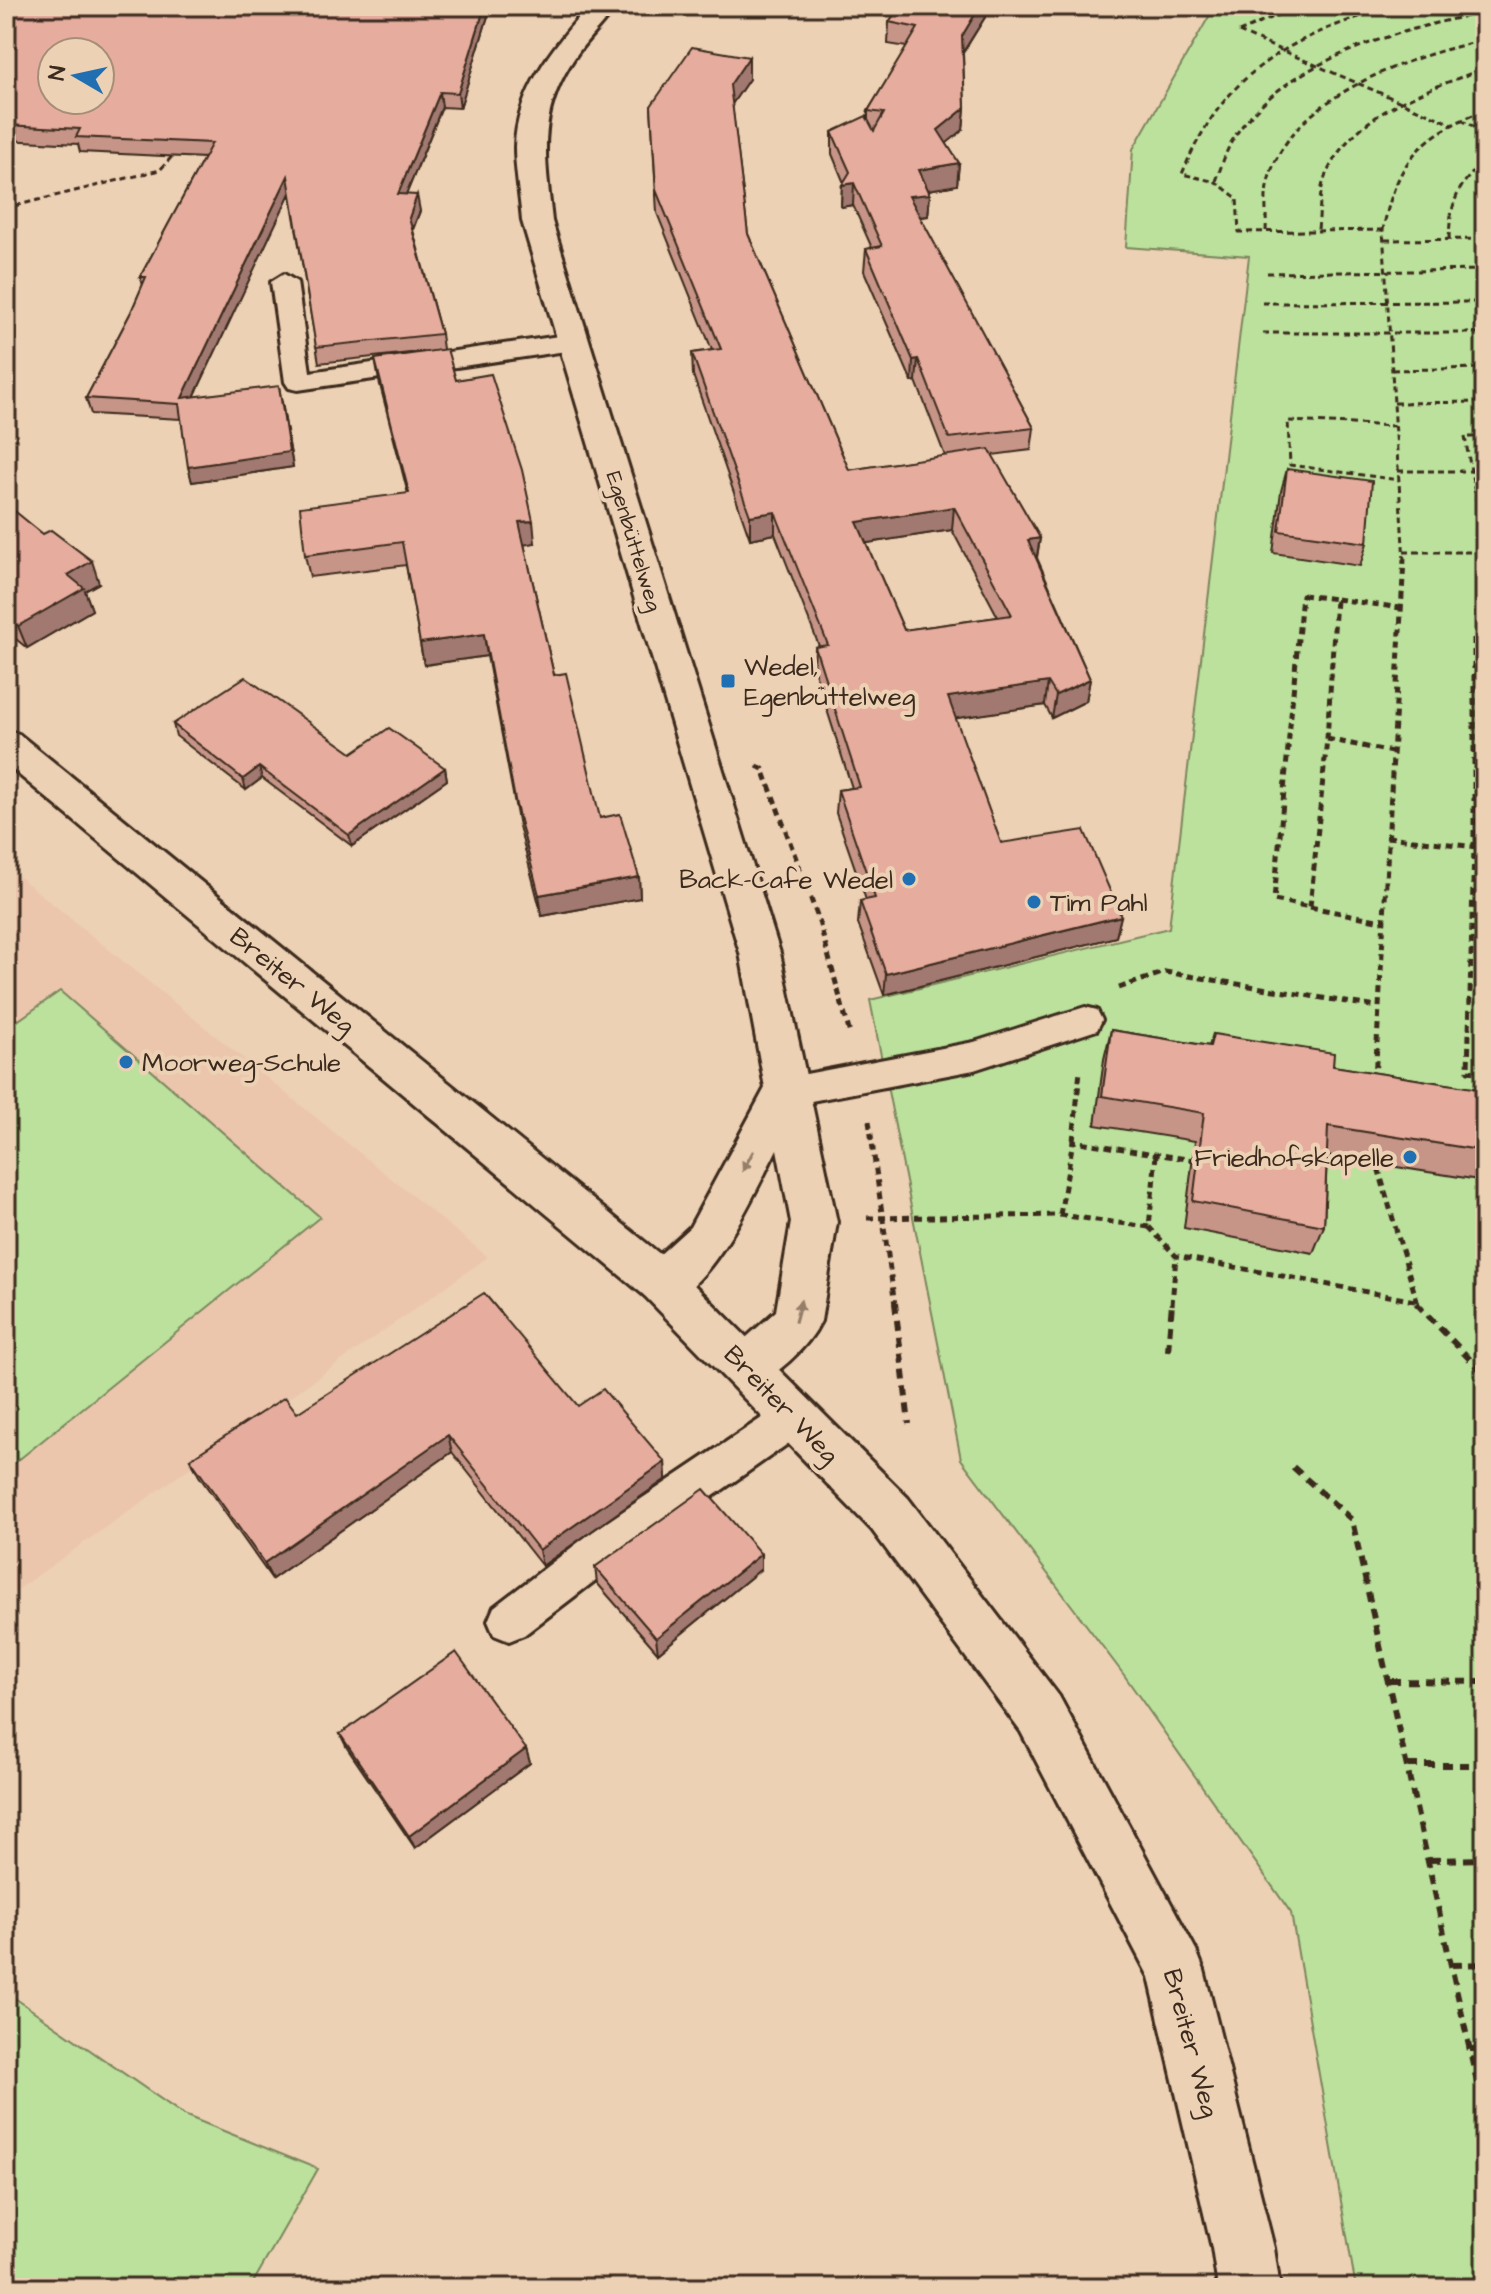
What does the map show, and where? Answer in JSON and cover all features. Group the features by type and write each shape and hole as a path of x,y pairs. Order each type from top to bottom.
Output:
{"street":[{"name":"Egenbüttelweg","path":"603,6 567,45 544,91 530,134 537,221 760,953 785,1092 814,1222 798,1321 747,1367"},
{"name":"Breiter Weg","path":"6,743 661,1282 890,1514 1040,1714 1176,1970 1243,2248 1249,2288"},
{"path":"661,1282 706,1241 785,1092"}],"lane":[{"path":"284,282 298,382 573,342"},
{"path":"785,1092 974,1056 1085,1020"},
{"path":"509,1621 607,1546 795,1417"}],"path":[{"path":"1299,6 1239,32 1452,124"},
{"path":"1383,230 1239,232 1237,198 1216,182 1182,174 1192,143 1211,113 1279,49 1351,17 1393,6"},
{"path":"1216,182 1234,137 1271,98 1316,65 1415,27 1485,12"},
{"path":"1266,231 1269,177 1289,143 1317,111 1356,83 1459,45 1485,40"},
{"path":"1318,229 1323,182 1340,151 1368,121 1400,102 1485,68"},
{"path":"1375,1087 1404,552 1383,230 1389,192 1403,162 1452,124 1485,110"},
{"path":"1460,119 1485,132"},
{"path":"6,208 160,170 181,147"},
{"path":"1449,239 1450,208 1464,177 1485,162"},
{"path":"1385,240 1485,239"},
{"path":"1267,273 1485,270"},
{"path":"1262,303 1388,305 1485,302"},
{"path":"1263,333 1485,333"},
{"path":"1392,370 1485,368"},
{"path":"1394,403 1485,402"},
{"path":"1395,426 1288,421 1290,465 1399,480"},
{"path":"1485,437 1465,437 1478,510 1485,510"},
{"path":"1398,471 1485,471"},
{"path":"1404,552 1485,552"},
{"path":"1382,921 1274,900 1302,595 1401,608"},
{"path":"1310,907 1327,739 1336,599"},
{"path":"1485,638 1474,637 1474,846 1468,1071 1485,1073"},
{"path":"1327,739 1392,752"},
{"path":"1387,837 1485,848"},
{"path":"1112,991 1165,972 1377,1007"},
{"path":"1060,1215 1073,1141 1081,1066"},
{"path":"1073,1141 1193,1160"},
{"path":"1375,1148 1375,1162 1415,1302 1485,1375"},
{"path":"1149,1227 1156,1155"},
{"path":"814,1222 885,1217 1060,1215 1149,1227 1176,1256 1415,1302"},
{"path":"1168,1351 1176,1256"},
{"path":"1293,1467 1352,1520 1485,2118"},
{"path":"1390,1681 1485,1682"},
{"path":"1408,1765 1485,1765"},
{"path":"1430,1860 1485,1859"},
{"path":"1452,1965 1485,1964"},
{"path":"1470,2049 1485,2049"}],"shaded area":[{"name":"Moorweg-Schule","path":"6,866 488,1257 6,1598"}],"green space":[{"path":"1215,6 1485,6 1485,2288 1356,2288 1291,1913 1124,1675 961,1459 870,1000 1169,928 1249,256 1126,247 1133,149"},
{"path":"60,991 320,1217 6,1470 6,1029"},
{"path":"6,1992 184,2115 318,2169 250,2288 6,2288"}],"building":[{"path":"8,6 485,6 458,93 440,92 398,194 417,195 409,218 441,334 316,347 288,176 182,398 279,386 289,452 188,467 179,404 86,398 131,312 146,277 140,277 212,143 76,137 80,129 6,125"},
{"path":"900,6 980,6 962,36 965,108 938,130 959,163 919,170 930,194 909,196 1034,428 949,438 918,359 913,360 866,249 882,246 854,183 842,185 850,172 832,132 866,116 874,131 884,113 868,111 918,28 889,22"},
{"path":"692,47 749,57 730,85 748,234 849,470 989,449 1040,538 1028,540 1090,679 1056,695 1048,682 948,697 1001,843 1084,830 1121,916 886,974 860,901 875,898 838,790 860,787 815,647 828,645 775,512 750,516 692,353 721,349 656,190 651,106","holes":["954,507 1012,615 904,630 857,522"]},
{"path":"447,349 456,380 491,374 522,470 533,521 519,522 554,675 566,673 600,818 620,814 639,877 539,895 516,805 484,634 420,643 402,542 305,555 300,507 409,493 375,359"},
{"path":"1287,469 1372,481 1367,543 1279,531"},
{"path":"6,504 43,534 51,530 92,561 68,575 84,588 18,626 6,616"},
{"path":"245,677 352,753 389,728 445,768 349,835 259,767 243,779 173,724"},
{"name":"Friedhofskapelle","path":"1111,1030 1210,1046 1213,1034 1334,1053 1333,1066 1485,1090 1485,1151 1328,1126 1324,1226 1193,1201 1204,1113 1102,1096"},
{"path":"484,1293 578,1406 603,1389 665,1462 539,1550 448,1435 264,1563 190,1459 285,1397 297,1413"},
{"path":"704,1489 761,1554 656,1638 595,1567"},
{"path":"456,1652 526,1749 409,1836 340,1734"}],"place":[{"name":"Wedel, Egenbüttelweg","path":"728,681"},
{"name":"Back-Cafe Wedel","path":"909,879"},
{"name":"Tim Pahl","path":"1034,902"},
{"name":"Moorweg-Schule","path":"126,1062"},
{"name":"Friedhofskapelle","path":"1410,1157"}]}
